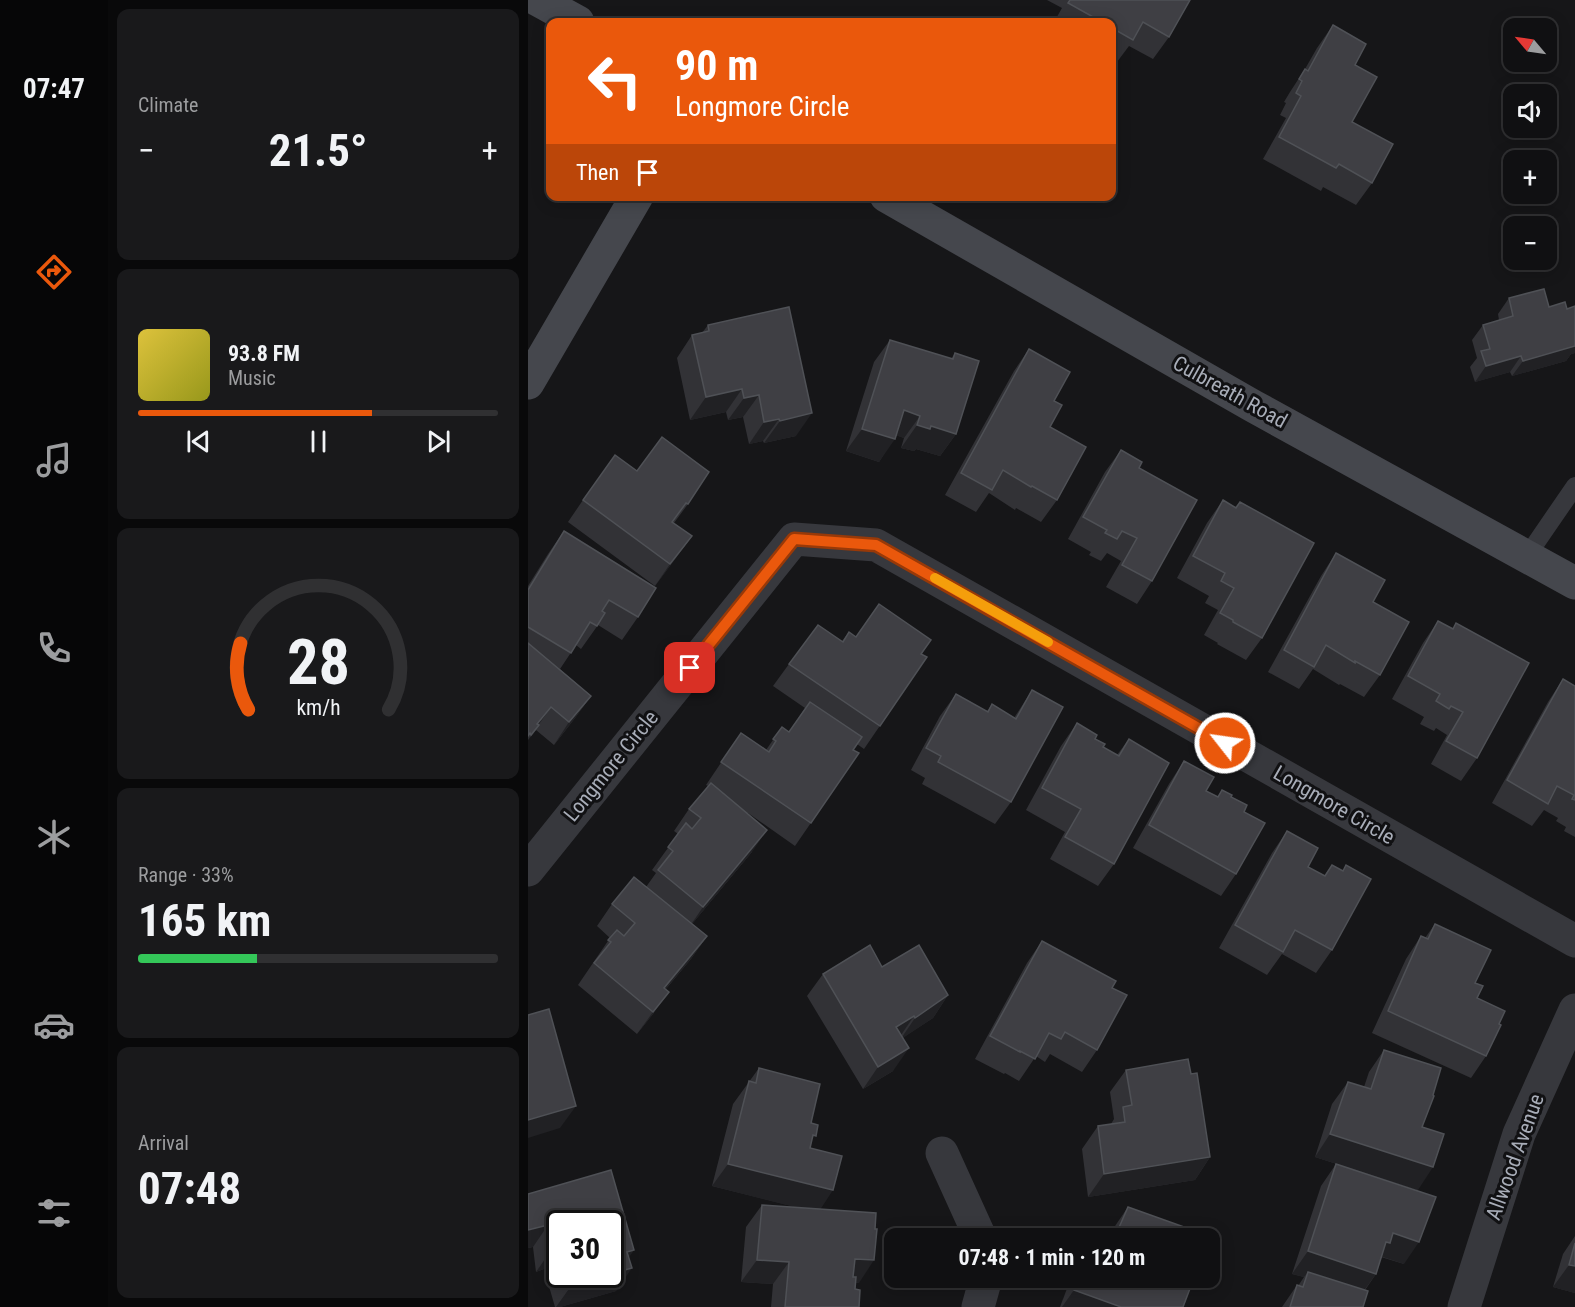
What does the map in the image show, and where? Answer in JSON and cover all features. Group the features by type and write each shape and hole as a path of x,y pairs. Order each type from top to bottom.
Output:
{"street":[{"path":"538,0 571,18"},
{"path":"528,383 634,201"},
{"name":"Culbreath Road","path":"895,201 1244,400 1575,583"},
{"name":"Longmore Circle","path":"528,870 794,539 876,545 1575,941"},
{"name":"Allwood Avenue","path":"1464,1307 1519,1134 1575,1010"},
{"path":"942,1153 976,1228"},
{"path":"978,1307 983,1288"}],"lane":[{"path":"1527,556 1575,486"}],"building":[{"path":"1070,0 1190,0 1169,37 1143,22 1133,40 1116,30 1116,18 1095,18 1068,3"},
{"path":"1333,25 1366,44 1355,65 1377,77 1352,122 1393,144 1372,183 1339,164 1336,168 1279,137 1301,96 1296,93 1302,81 1299,79 1305,69 1308,71"},
{"path":"1544,289 1549,307 1565,302 1567,309 1575,306 1575,346 1523,361 1521,356 1486,366 1481,351 1490,349 1483,325 1513,316 1509,298"},
{"path":"789,307 812,413 780,421 779,419 764,422 759,395 744,398 742,389 706,397 692,335 709,331 708,325"},
{"path":"890,340 953,359 955,353 979,361 956,434 931,426 930,429 917,425 920,416 904,410 895,439 862,429"},
{"path":"1029,349 1070,372 1054,401 1062,405 1050,427 1086,447 1057,500 1003,470 992,490 961,473"},
{"path":"662,437 709,472 688,504 686,503 672,522 692,536 670,564 583,500 615,455 637,471"},
{"path":"1121,450 1142,462 1139,468 1197,500 1152,581 1122,565 1137,538 1122,531 1117,539 1105,533 1107,530 1083,517"},
{"path":"1223,500 1236,508 1240,502 1314,543 1262,638 1220,613 1234,588 1221,581 1225,573 1193,556"},
{"path":"564,531 656,588 638,617 609,600 602,611 605,613 597,626 590,622 571,653 528,627 528,590"},
{"path":"1336,553 1385,580 1373,602 1409,622 1380,675 1326,645 1314,667 1284,650"},
{"path":"879,604 931,640 921,654 927,657 880,726 789,664 818,625 843,642 849,632 856,637"},
{"path":"1438,621 1453,629 1456,623 1529,663 1477,758 1446,741 1463,712 1451,706 1449,709 1436,701 1440,694 1408,676"},
{"path":"528,643 591,696 569,722 551,707 528,736"},
{"path":"1563,679 1575,686 1575,800 1572,799 1574,795 1557,786 1548,804 1507,780"},
{"path":"1032,690 1063,707 1011,802 938,762 941,756 926,748 956,694 988,712 992,704 1016,719"},
{"path":"810,702 862,737 853,750 859,753 811,823 721,762 741,733 769,752 776,741 773,739 782,727 789,732"},
{"path":"1077,723 1097,735 1095,739 1105,744 1103,747 1119,756 1129,739 1169,763 1114,864 1065,837 1081,809 1042,788"},
{"path":"1184,761 1214,777 1206,791 1218,797 1222,790 1232,795 1231,797 1247,805 1244,812 1265,823 1236,874 1149,825"},
{"path":"711,783 767,830 703,907 658,870 673,851 668,847 686,823 692,829 701,818 689,809"},
{"path":"1287,831 1318,848 1308,867 1325,876 1332,865 1343,871 1346,865 1371,879 1332,950 1295,930 1283,952 1235,925"},
{"path":"634,877 707,936 664,988 669,992 653,1012 594,963 611,942 608,940 617,930 624,936 635,923 612,904"},
{"path":"1435,924 1491,950 1475,983 1483,986 1477,998 1505,1011 1486,1056 1388,1011 1421,936 1428,939"},
{"path":"1042,941 1116,981 1112,988 1127,995 1097,1050 1065,1032 1061,1039 1049,1033 1035,1059 990,1036"},
{"path":"870,945 882,967 919,945 948,995 915,1018 914,1016 896,1027 909,1048 878,1067 823,974"},
{"path":"549,1009 576,1106 528,1120 528,1015"},
{"path":"1384,1050 1441,1068 1434,1096 1422,1127 1444,1134 1433,1167 1330,1134 1348,1082 1371,1089"},
{"path":"1188,1059 1191,1074 1197,1073 1210,1157 1104,1174 1098,1126 1125,1122 1123,1107 1132,1105 1126,1070"},
{"path":"759,1068 820,1084 811,1123 818,1125 810,1148 842,1156 833,1190 728,1164 749,1081 756,1083"},
{"path":"1336,1164 1436,1197 1419,1242 1393,1233 1390,1243 1386,1242 1376,1274 1308,1251"},
{"path":"611,1170 622,1210 546,1210 546,1226 528,1230 528,1194"},
{"path":"762,1205 876,1213 874,1260 855,1259 853,1277 856,1277 855,1289 860,1290 859,1307 785,1307 789,1262 757,1260"},
{"path":"1128,1207 1184,1227 1184,1228 1119,1228"},
{"path":"624,1215 634,1250 627,1252 632,1268 624,1270"},
{"path":"1575,1243 1575,1266 1569,1265"},
{"path":"1308,1272 1368,1291 1363,1307 1290,1307 1297,1285 1303,1287"},
{"path":"1075,1288 1190,1288 1183,1307 1121,1307 1074,1290"}],"slow traffic":[{"path":"935,578 1048,642"}],"route":[{"path":"690,668 794,539 876,545 1225,743"}]}
